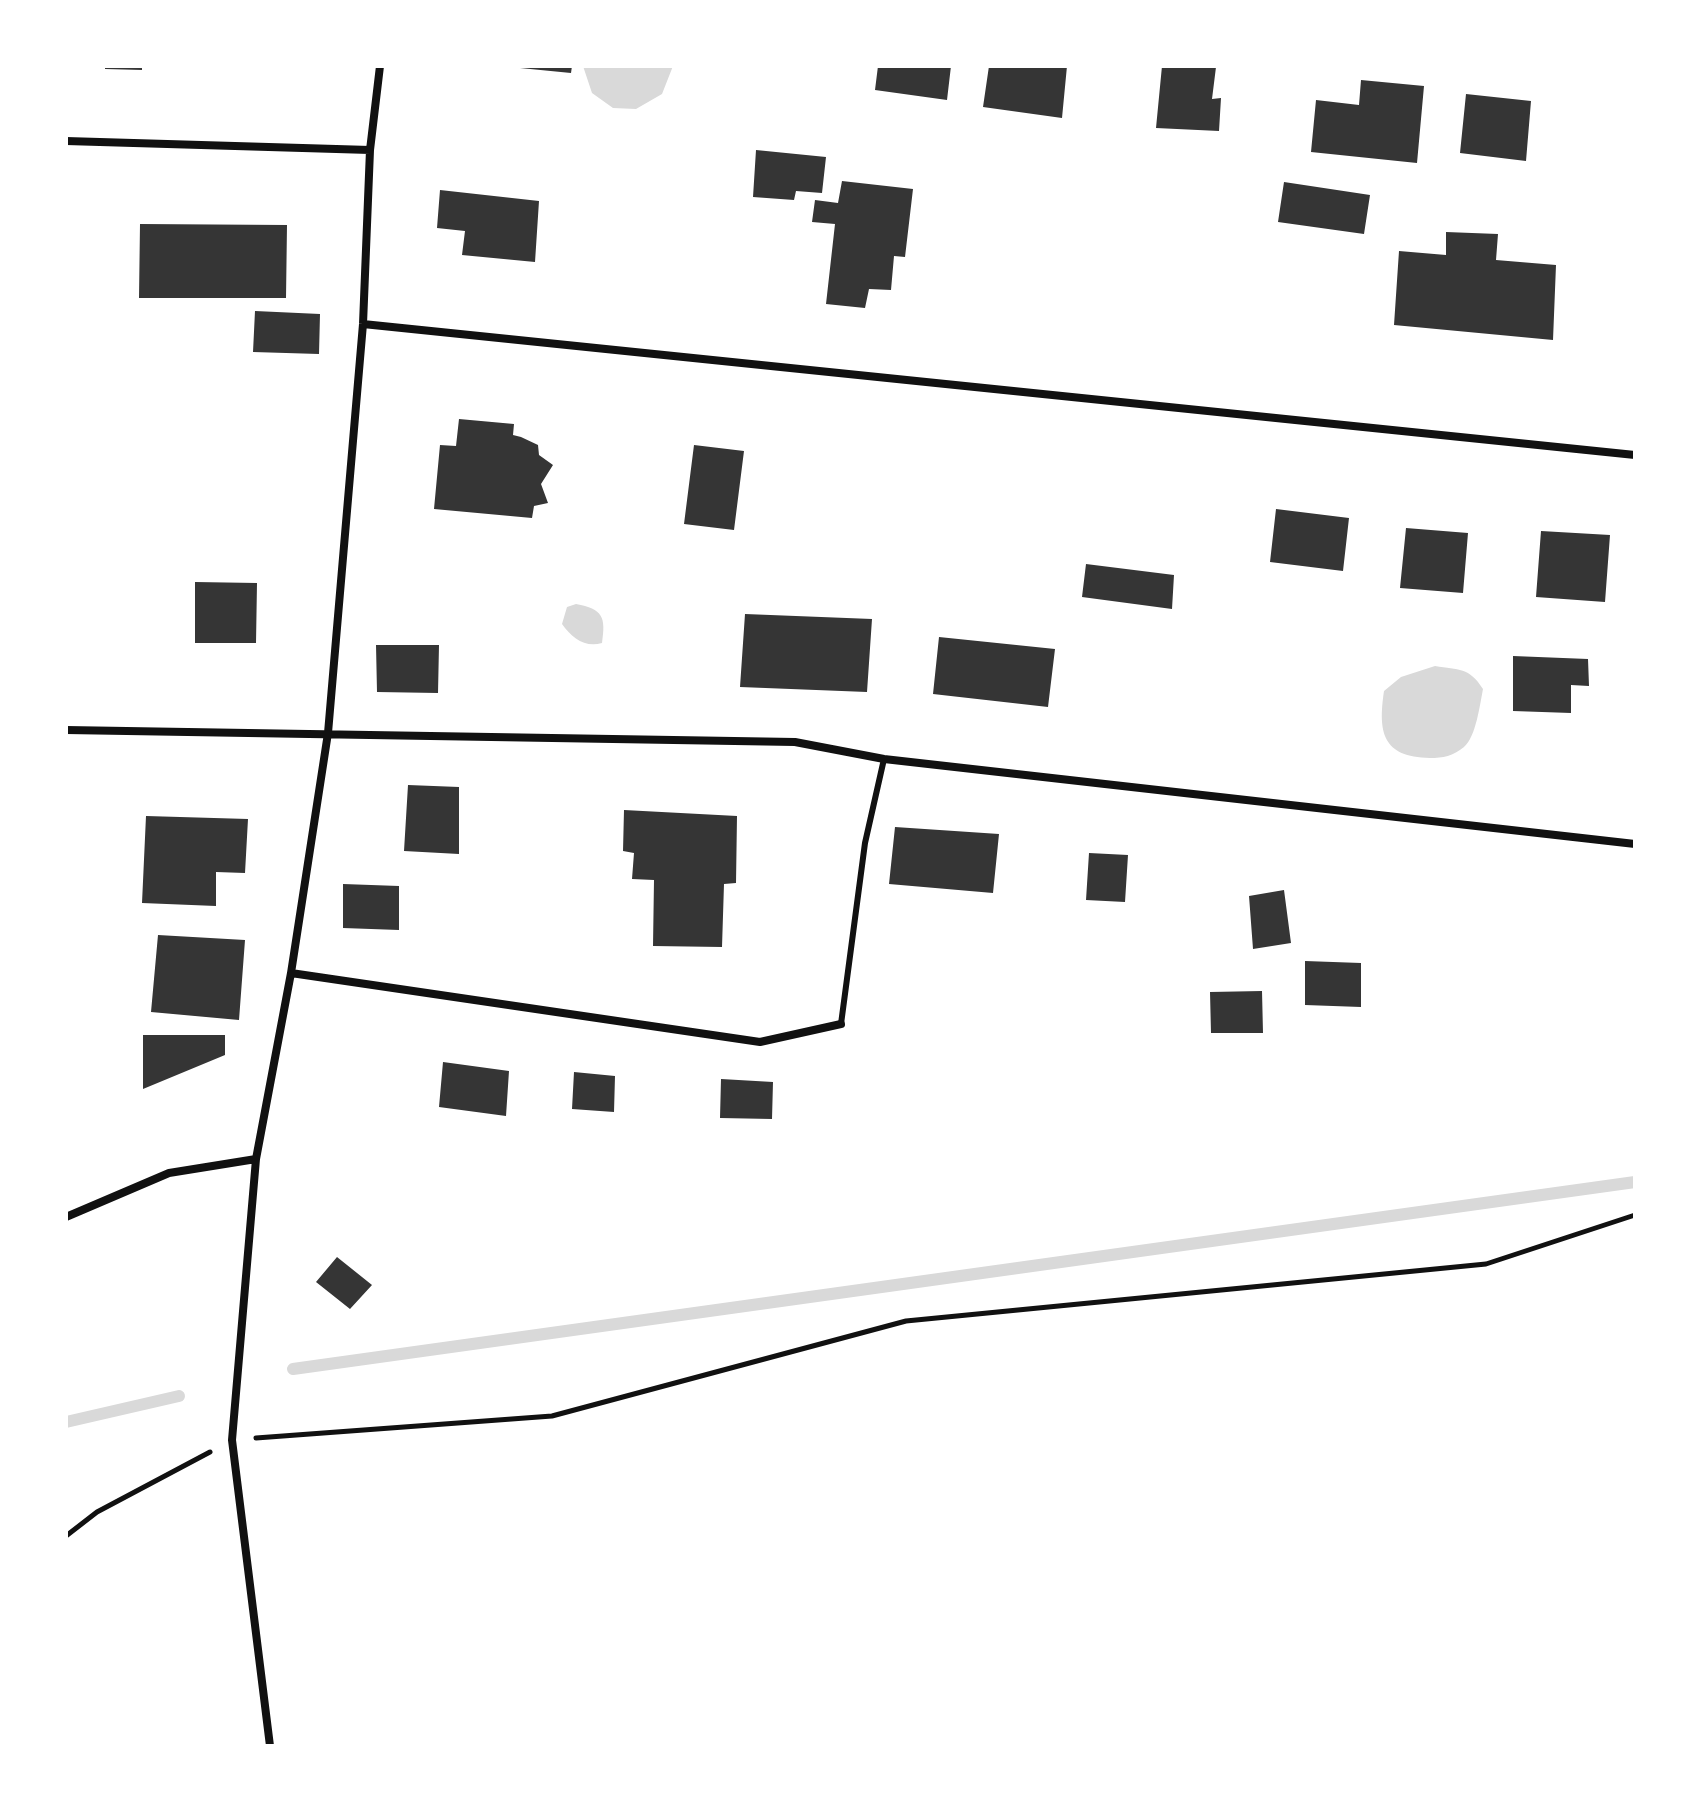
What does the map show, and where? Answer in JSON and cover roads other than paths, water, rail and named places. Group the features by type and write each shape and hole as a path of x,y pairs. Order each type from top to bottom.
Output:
{"street":[{"path":"270,1746 232,1440 256,1159 291,973 328,733 363,324 370,150 380,66"},
{"path":"66,141 370,150"},
{"path":"363,324 1635,455"},
{"path":"66,730 795,742 884,759 1635,844"},
{"path":"291,973 760,1042 841,1024"},
{"path":"66,1217 169,1173 256,1159"}],"lane":[{"path":"841,1024 865,843 884,759"}],"waterway":[{"path":"293,1369 1635,1182"},
{"path":"66,1422 179,1396"}]}
